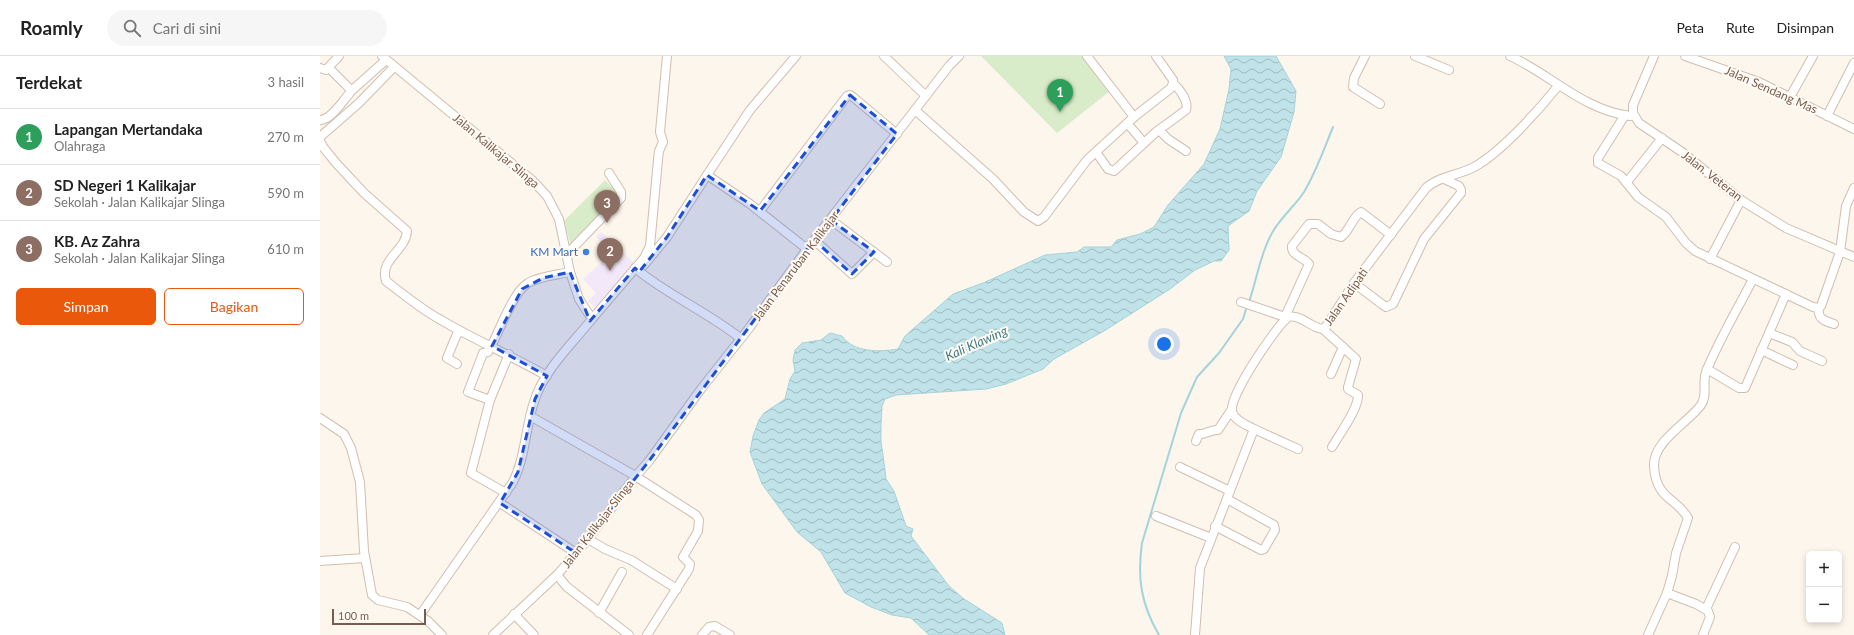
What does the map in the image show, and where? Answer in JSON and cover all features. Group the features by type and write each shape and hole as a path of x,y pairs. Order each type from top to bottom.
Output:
{"street":[{"path":"320,68 324,70 329,68 339,56"},
{"path":"637,270 650,246 659,150 663,142 660,132 667,56"},
{"path":"420,615 500,503 518,472 535,399 546,376 592,319 667,237 750,110 796,56"},
{"path":"884,56 926,96"},
{"name":"Jalan Penaruban Kalikajar","path":"635,477 649,462 701,389 807,249 949,66 959,56"},
{"path":"1087,56 1131,120 1144,143"},
{"path":"1096,152 1108,169 1114,171 1159,130 1187,108 1180,90 1173,83 1173,80 1156,56"},
{"path":"1365,56 1354,78 1353,87 1380,104"},
{"path":"1415,56 1449,70"},
{"path":"1510,56 1532,67 1558,86 1597,106 1625,115 1635,116 1633,105 1654,56"},
{"name":"Jalan Sendang Mas","path":"1685,56 1759,82 1854,129"},
{"path":"1790,97 1813,56"},
{"path":"320,120 326,119 350,92 384,58"},
{"name":"Jalan Kalikajar Slinga","path":"384,58 521,170 547,196 559,218 570,272 579,298 592,319"},
{"path":"1827,116 1854,63"},
{"path":"320,137 359,103 394,67"},
{"path":"329,68 349,88 350,92"},
{"path":"916,110 993,179 1024,212 1038,221 1044,217 1081,167 1131,120 1171,88 1173,83"},
{"name":"Jalan Adipati","path":"1285,319 1292,316 1296,317 1323,329 1354,283 1426,188 1432,182 1470,169 1487,159 1544,103 1558,86"},
{"path":"760,211 846,96 850,95 853,97 897,134"},
{"path":"1625,115 1597,160 1600,165 1620,176 1627,182 1638,197 1666,217 1690,248 1710,259 1819,308"},
{"name":"Jalan. Veteran","path":"1635,116 1643,126 1662,138 1741,200 1786,228 1854,257"},
{"path":"1159,130 1168,139 1186,151"},
{"path":"1627,182 1662,138"},
{"path":"320,141 336,163 364,193 406,231 403,243 389,260 385,269 386,280 405,296 439,320 509,354 546,376"},
{"path":"567,254 621,198 621,192 609,173"},
{"path":"707,174 760,211 807,249"},
{"path":"1354,283 1383,305 1386,306 1393,304 1424,239 1461,193 1459,186 1444,179"},
{"path":"1834,324 1822,319 1819,316 1819,308 1840,252 1854,188"},
{"path":"1710,259 1741,200"},
{"path":"1196,441 1199,434 1209,432 1212,429 1218,430 1232,408 1252,366 1285,319 1309,264 1294,253 1292,246 1309,224 1318,224 1331,234 1341,236 1347,231 1358,214 1361,212 1391,235"},
{"path":"831,220 887,262"},
{"path":"814,240 852,274 874,252"},
{"path":"637,270 687,301 740,338"},
{"path":"490,400 468,392 483,353 488,352 492,346 506,314 522,289 534,281 570,272"},
{"path":"1648,635 1667,592 1672,576 1676,553 1688,518 1682,510 1662,492 1655,473 1655,456 1673,433 1702,403 1705,394 1704,378 1707,369 1753,279"},
{"path":"1707,369 1739,388 1743,388 1786,294"},
{"path":"1241,302 1285,319"},
{"path":"1323,329 1356,359 1348,387 1358,397 1348,420 1332,446"},
{"path":"457,364 447,358 457,334 461,332"},
{"path":"1769,332 1792,342 1800,351 1822,361"},
{"path":"1331,374 1343,347"},
{"path":"1761,350 1793,365"},
{"path":"506,493 471,473 490,400 509,354"},
{"path":"1232,408 1235,417 1254,429 1298,449"},
{"name":"Jalan Kalikajar Slinga","path":"493,635 557,575 588,539 635,477 531,416"},
{"path":"320,418 344,434 351,448 360,482 365,558 372,592 378,600 407,607 420,615 442,635"},
{"path":"1195,635 1200,568 1210,538 1254,429"},
{"path":"1180,467 1228,495 1274,525 1275,530 1264,549 1261,550 1215,526"},
{"path":"635,477 696,515 699,520 698,531 683,557 690,567 647,635"},
{"path":"500,503 576,553"},
{"path":"1156,516 1210,538"},
{"path":"588,539 605,549 631,560 677,589"},
{"path":"1706,609 1735,547"},
{"path":"320,561 365,558"},
{"path":"599,613 622,572"},
{"path":"557,575 567,587 629,635"},
{"path":"1667,592 1706,609 1710,617 1705,634"},
{"path":"514,614 534,635"},
{"path":"702,635 709,627 715,626 730,635"}],"highlighted area":[{"path":"850,95 897,134 831,220 874,252 852,274 814,240 649,461 576,553 500,503 518,472 535,399 547,376 492,346 522,289 543,278 570,272 590,321 635,268 639,272 667,237 707,175 760,211"}],"shaded area":[{"path":"601,232 635,264 595,307 588,301 596,293 583,279 612,253 596,237"}],"green space":[{"path":"981,56 1083,56 1110,91 1057,133"},
{"path":"605,180 620,196 571,246 564,221"}],"water":[{"name":"Kali Klawing","path":"1224,56 1276,56 1296,91 1294,112 1281,157 1257,191 1249,211 1228,226 1229,250 1221,261 1214,261 1195,270 1170,289 1104,331 1054,359 1043,369 1006,384 986,389 896,395 885,399 882,406 881,441 886,479 894,491 906,526 913,529 911,536 949,586 964,599 1002,623 1005,635 929,635 911,618 892,615 871,607 845,593 821,552 797,532 762,484 750,452 753,436 759,420 764,413 785,399 790,379 795,371 793,360 795,350 802,343 821,340 830,333 842,336 853,346 868,350 883,351 898,349 905,336 953,294 983,283 1045,255 1077,252 1084,247 1111,247 1117,240 1140,234 1154,227 1168,205 1204,164 1220,129 1229,89 1231,69"}],"waterway":[{"path":"1249,302 1268,241 1279,222 1304,192 1333,127"},
{"path":"1159,635 1144,601 1140,579 1142,543 1181,413 1197,377 1219,353 1243,319 1247,306"}],"place":[{"name":"Lapangan Mertandaka","path":"1060,112"},
{"name":"KB. Az Zahra","path":"607,223"},
{"name":"KM Mart","path":"586,252"},
{"name":"SD Negeri 1 Kalikajar","path":"610,271"}]}
